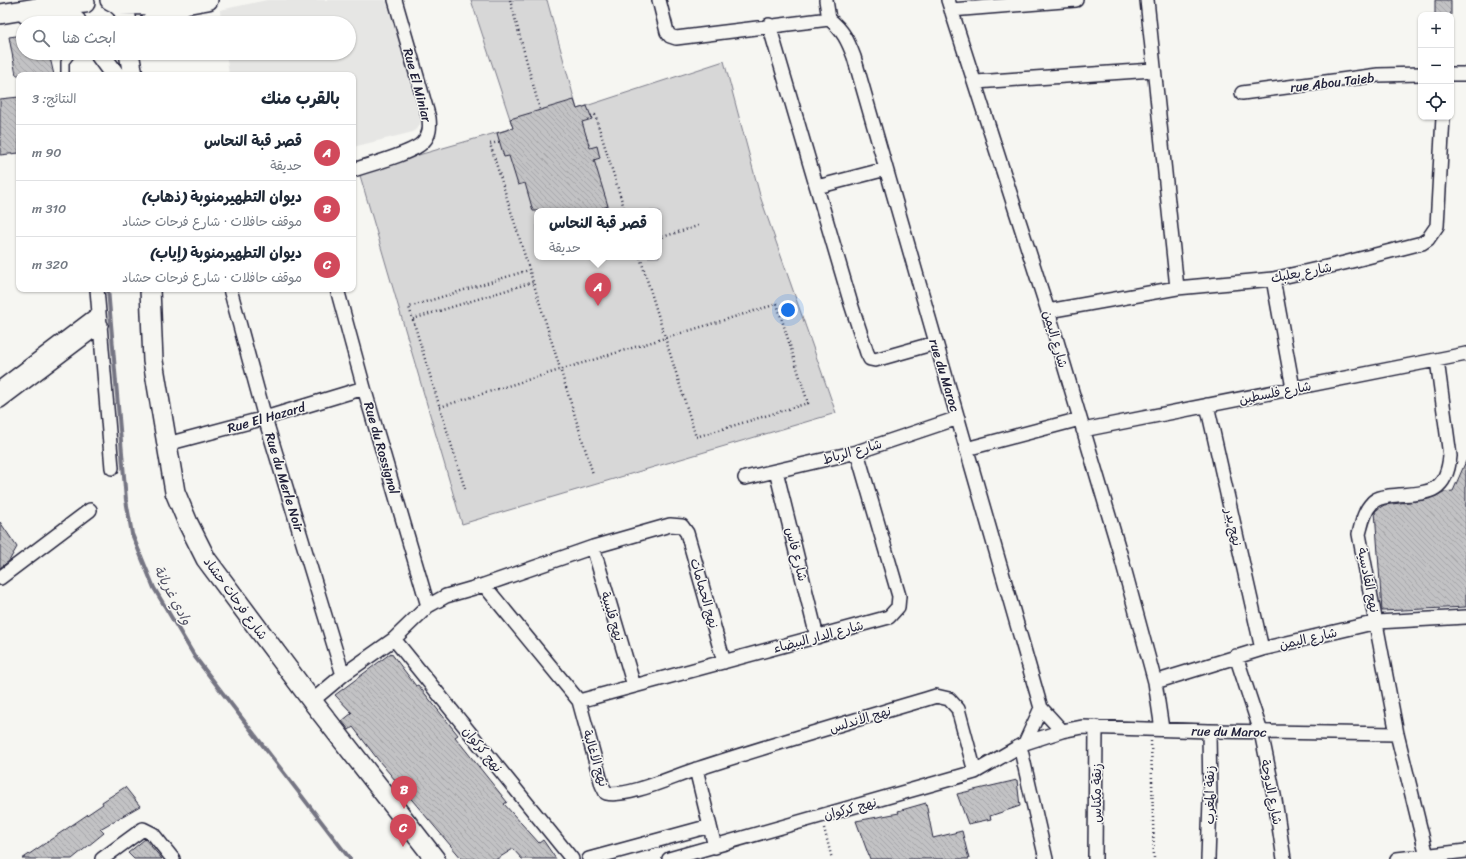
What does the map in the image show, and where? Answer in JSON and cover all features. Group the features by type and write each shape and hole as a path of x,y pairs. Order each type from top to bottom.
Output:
{"street":[{"path":"115,2 185,4 208,0"},
{"name":"Rue El Miniar","path":"356,169 417,148 429,132 429,118 395,0"},
{"path":"659,0 667,32 670,36 676,38 769,25 829,19 826,0"},
{"path":"949,5 1076,0"},
{"path":"1147,0 1153,70 1177,288"},
{"path":"5,13 87,1"},
{"path":"79,16 87,1"},
{"path":"115,2 124,11 125,16"},
{"path":"162,16 185,4"},
{"name":"شارع اليمن","path":"949,5 976,82 1016,216 1048,311 1120,553 1155,682 1156,729"},
{"path":"5,13 29,16"},
{"name":"rue du Maroc","path":"829,19 841,30 850,46 1042,708 1062,731"},
{"path":"769,25 851,304 870,359 874,360 901,354 935,343"},
{"path":"104,60 113,72"},
{"path":"130,60 132,72"},
{"path":"976,82 1153,70"},
{"name":"rue Abou Taieb","path":"1242,93 1378,75 1418,74"},
{"path":"1454,74 1466,74"},
{"name":"شارع بعلبك","path":"1048,311 1177,288 1273,279 1344,263 1422,242 1428,239 1437,226 1443,120"},
{"path":"817,187 886,169"},
{"path":"1273,279 1293,388"},
{"path":"97,292 112,468"},
{"name":"شارع فرحات حشاد","path":"150,292 154,361 175,492 206,559 312,701 435,859"},
{"name":"Rue du Merle Noir","path":"231,292 265,418 343,674"},
{"name":"Rue du Rossignol","path":"338,292 364,388 428,606"},
{"path":"0,388 100,319"},
{"path":"0,401 100,319"},
{"name":"شارع فلسطين","path":"966,450 1081,424 1206,405 1466,354"},
{"name":"نهج القادسية","path":"1427,856 1397,734 1360,534 1365,511 1373,501 1382,497 1434,490 1443,483 1449,470 1450,456 1437,360"},
{"name":"Rue El Hazard","path":"167,444 265,418 364,388"},
{"name":"نهج بدر","path":"1206,405 1262,649"},
{"name":"شارع الرباط","path":"745,478 857,452 958,418"},
{"name":"شارع الدار البيضاء","path":"579,701 889,617 898,606 899,596 857,452"},
{"name":"شارع فاس","path":"776,471 817,637"},
{"path":"0,578 90,510"},
{"name":"نهج الحمامات","path":"593,547 670,524 682,526 687,533 724,662"},
{"path":"312,701 343,674 394,639 428,606 446,596 484,585 593,547"},
{"name":"نهج قليبية","path":"593,547 634,686"},
{"name":"نهج الاغالبة","path":"484,585 579,701 602,785 606,793 614,794 642,788 696,769"},
{"name":"شارع اليمن","path":"1155,682 1236,656 1377,622 1466,617"},
{"name":"نهج كركوان","path":"394,639 572,859"},
{"name":"شارع الدوحة","path":"1236,656 1261,732 1275,800 1284,859"},
{"name":"نهج الأندلس","path":"696,769 936,696 949,699 958,709 976,772"},
{"path":"1042,708 1022,744 1044,859"},
{"name":"rue du Maroc","path":"1022,744 1062,731 1096,727 1209,731 1397,734"},
{"name":"زنقة مكناس","path":"1095,859 1096,727"},
{"name":"زنقة المغرب","path":"1208,859 1210,800 1209,731"},
{"name":"نهج كركوان","path":"669,859 976,772 1022,744"},
{"path":"696,769 715,847"},
{"path":"589,859 710,826"},
{"path":"102,859 143,829 153,834 173,859"},
{"path":"1397,859 1466,851"}],"lane":[{"path":"65,72 65,62 67,60"}],"path":[{"path":"510,0 540,110"},
{"path":"590,116 595,115 624,208"},
{"path":"499,142 490,144 593,474"},
{"path":"662,237 701,225"},
{"path":"440,407 665,338 777,304 808,403 696,437 665,338 641,260"},
{"path":"465,489 409,307 530,270"},
{"path":"412,319 533,282"},
{"path":"1154,859 1156,729"},
{"path":"821,816 832,859"}],"shaded area":[{"path":"267,0 386,0 423,117 419,126 413,132 356,146 356,72 229,72 227,60 356,60 356,16 220,16 220,10"},
{"path":"471,0 547,0 577,109 724,61 761,199 836,413 462,524 359,172 513,128"}],"building":[{"path":"1435,0 1451,0 1451,12 1435,12"},
{"path":"16,36 16,60 51,60 53,72 16,72 16,75 9,37"},
{"path":"16,97 16,153 0,155 0,99"},
{"path":"574,100 577,109 587,106 592,119 582,122 590,148 597,146 600,158 594,160 608,206 602,208 534,208 533,211 525,183 518,185 509,156 504,157 497,133 513,128 510,119"},
{"path":"1466,461 1466,607 1382,611 1375,511 1384,505 1424,500 1443,492 1453,491"},
{"path":"0,522 17,547 9,561 0,568"},
{"path":"391,653 416,686 418,685 458,735 455,737 507,802 504,804 539,843 543,840 556,859 522,859 513,849 497,859 462,859 379,761 353,727 349,730 342,721 352,713 335,695"},
{"path":"1017,780 1020,806 990,816 991,819 968,824 957,794"},
{"path":"125,787 140,806 100,829 104,833 72,859 22,859 103,804 102,802"},
{"path":"926,803 933,838 962,831 969,859 870,859 856,821 899,813 898,811"},
{"path":"145,839 162,859 134,859 128,853"}],"waterway":[{"name":"وادي غريانة","path":"108,292 126,500 132,534 154,588 195,657 350,859"}],"place":[{"name":"قصر قبة النحاس","path":"598,306"},
{"name":"ديوان التطهيرمنوبة (ذهاب)","path":"404,809"},
{"name":"ديوان التطهيرمنوبة (إياب)","path":"403,847"}]}
